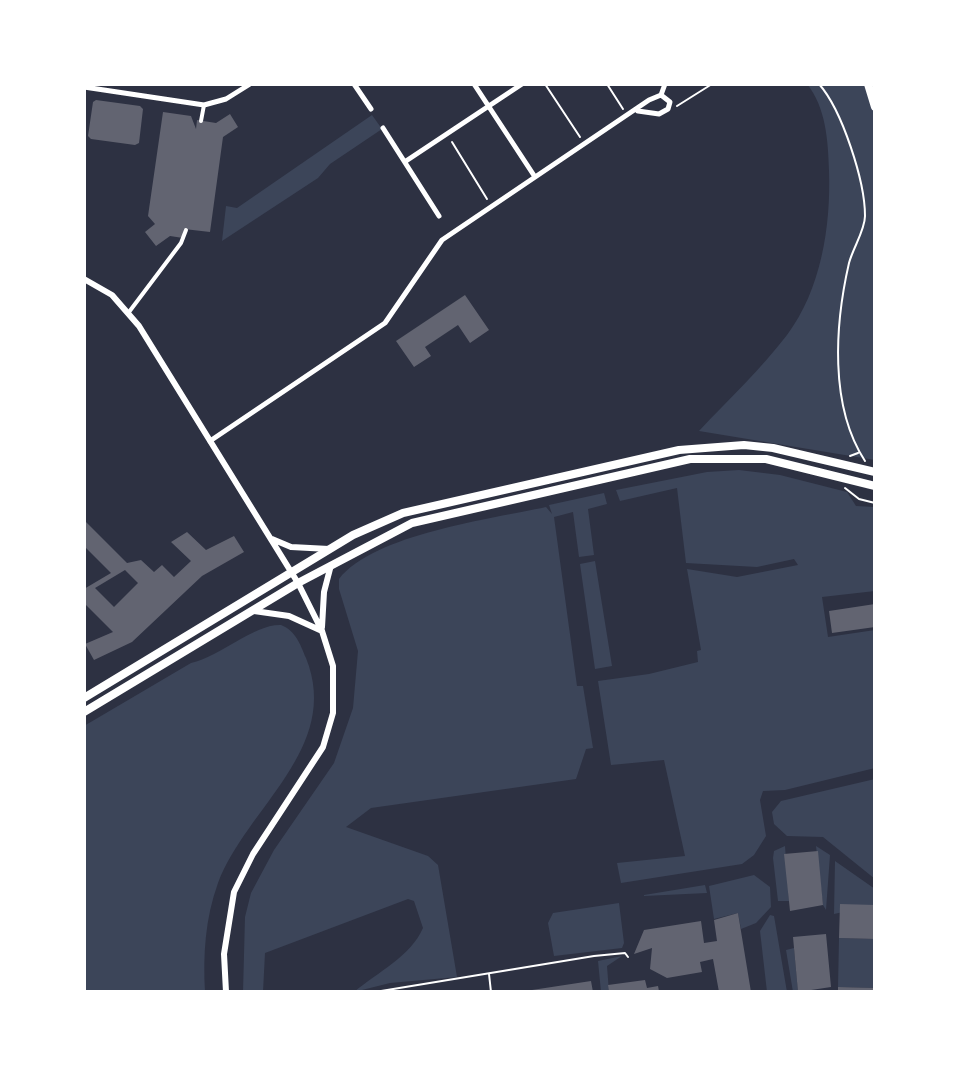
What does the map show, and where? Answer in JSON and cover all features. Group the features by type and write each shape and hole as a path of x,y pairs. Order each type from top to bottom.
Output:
{"main road":[{"path":"868,84 875,107"},
{"path":"84,698 290,571 370,526 403,513 679,450 744,445 773,448 875,472"},
{"path":"84,712 298,583 412,523 690,459 766,459 875,486"}],"street":[{"path":"84,87 204,105 226,99 250,84"},
{"path":"354,84 371,109"},
{"path":"474,84 535,177"},
{"path":"406,161 522,84"},
{"path":"210,441 385,323 442,240 661,95 665,84"},
{"path":"638,111 659,114 668,109 667,97 661,95"},
{"path":"201,121 204,105"},
{"path":"383,128 439,216"},
{"path":"128,312 181,243 186,230"},
{"path":"84,279 112,295 128,312 210,441 298,583 322,631 334,676 330,727 310,769 253,854 234,892 224,954 226,992"},
{"path":"269,537 291,547 329,549"},
{"path":"322,631 324,592 331,565"},
{"path":"252,611 289,616 322,631"}],"lane":[{"path":"375,992 594,956 625,953 628,957"},
{"path":"489,973 491,992"}],"path":[{"path":"545,84 580,137"},
{"path":"607,84 628,117"},
{"path":"668,109 681,105 712,84"},
{"path":"819,84 831,98 844,125 865,219 850,260 840,325 840,390 859,452 850,456"},
{"path":"447,133 487,199"},
{"path":"845,488 859,499 875,503"}],"shaded area":[{"path":"807,84 875,84 875,460 699,431 787,335 799,317 816,278 826,235 829,159 822,114"},
{"path":"372,115 382,129 330,164 318,178 222,241 226,206 237,208"},
{"path":"739,470 780,475 847,492 856,506 875,507 875,591 822,597 828,637 875,630 875,768 785,790 763,791 760,800 766,836 754,855 742,864 621,883 617,863 685,856 664,760 611,765 598,681 649,674 698,662 697,651 701,650 687,569 737,577 798,565 794,559 757,567 686,563 677,488 620,501 616,490 707,472"},
{"path":"604,493 607,504 588,509 594,555 579,557 573,512 554,517 577,686 583,686 593,748 586,749 576,779 371,808 346,827 428,856 438,865 457,977 390,983 354,992 402,955 418,938 423,928 414,901 408,899 265,953 263,992 243,992 245,917 251,893 274,850 334,763 353,708 358,651 339,589 339,579 356,563 378,550 405,540 466,523 546,507 552,514 549,505"},
{"path":"595,561 612,666 595,669 580,564"},
{"path":"281,625 294,634 306,658 314,690 312,720 302,749 232,855 218,883 206,937 205,992 84,992 84,726 191,663 260,630"},
{"path":"875,779 875,879 823,837 787,836 774,824 772,812 781,801"},
{"path":"785,846 789,901 778,901 773,858 774,851"},
{"path":"816,846 830,855 826,910 823,905"},
{"path":"835,861 875,889 875,905 834,914"},
{"path":"754,875 770,887 771,907 756,923 741,929 738,913 714,919 709,886"},
{"path":"705,885 707,893 644,896 644,895"},
{"path":"619,903 622,948 554,956 548,923 553,913"},
{"path":"770,915 774,916 787,992 767,992 760,931"},
{"path":"839,938 875,939 875,988 838,987"},
{"path":"794,948 798,992 793,992 786,950"},
{"path":"622,956 607,966 609,992 601,992 598,961"}],"building":[{"path":"93,102 143,109 139,143 91,139 88,136"},
{"path":"163,112 191,116 196,129 197,120 216,123 230,114 238,127 223,137 210,232 184,229 183,238 170,236 156,246 145,232 155,224 148,216"},
{"path":"465,295 489,330 470,343 458,325 425,347 431,356 414,367 396,341"},
{"path":"84,520 127,563 141,560 154,572 162,565 174,577 191,561 171,542 187,532 206,550 234,536 244,552 202,576 132,642 94,660 85,644 113,632 84,603 84,589 111,573 84,546","holes":["125,570 138,583 114,607 95,588"]},
{"path":"875,604 875,627 832,633 829,611"},
{"path":"818,851 823,905 790,911 784,854"},
{"path":"840,904 875,905 875,939 839,938"},
{"path":"738,913 751,992 719,992 713,959 700,962 702,972 667,978 650,969 652,948 634,954 644,930 701,921 704,943 717,941 714,920"},
{"path":"826,934 831,987 798,992 793,937"},
{"path":"645,980 647,988 658,986 659,991 609,992 608,985"},
{"path":"591,981 593,992 532,992 532,990"},
{"path":"838,987 875,988 875,992 838,992"}]}
